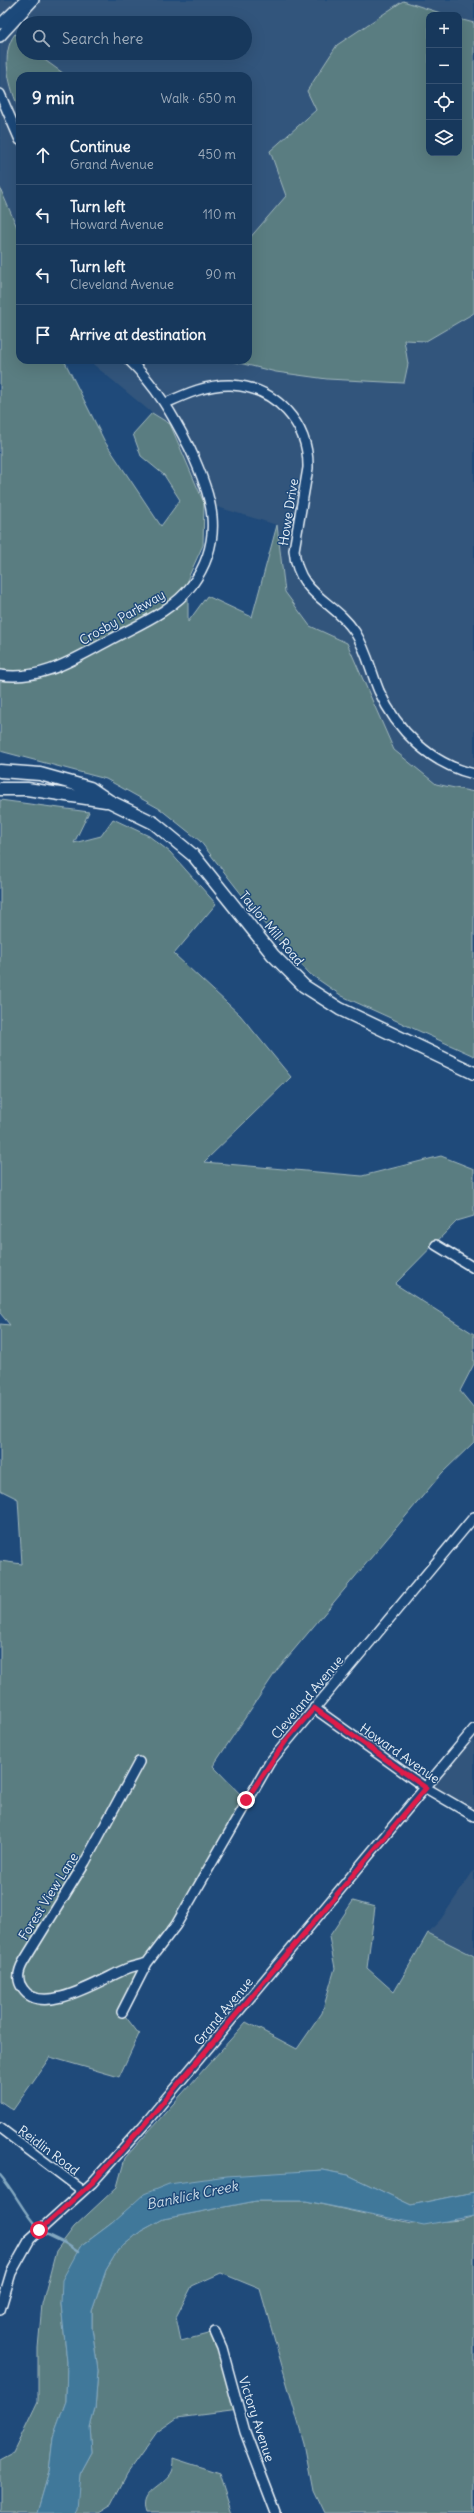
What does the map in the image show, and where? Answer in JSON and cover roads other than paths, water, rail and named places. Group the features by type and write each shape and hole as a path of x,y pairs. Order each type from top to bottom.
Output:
{"main road":[{"name":"Taylor Mill Road","path":"0,771 60,778 90,788 109,801 154,823 189,851 209,872 273,955 304,986 340,1009 474,1073"},
{"name":"Taylor Mill Road","path":"0,789 27,790 109,801"}],"street":[{"path":"0,24 26,0"},
{"path":"19,16 34,0"},
{"path":"0,37 16,20"},
{"path":"0,94 16,131"},
{"name":"Crosby Parkway","path":"0,676 30,675 61,667 165,609 180,598 199,573 212,539 211,505 204,480 166,403 147,377 133,364"},
{"name":"Howe Drive","path":"166,403 204,388 231,385 265,394 287,410 301,432 308,455 308,468 294,550 295,561 301,579 355,632 385,704 403,730 417,743 447,765 474,774"},
{"path":"436,1244 474,1268"},
{"name":"Cleveland Avenue","path":"122,2012 147,1963 176,1924 258,1780 285,1742 474,1517"},
{"name":"Howard Avenue","path":"314,1708 426,1788 474,1816"},
{"name":"Grand Avenue","path":"0,2310 18,2257 34,2235 83,2191 143,2126 474,1730"},
{"name":"Forest View Lane","path":"139,1762 85,1862 24,1961 18,1977 19,1984 29,1995 42,1999 54,1999 73,1994 128,1968 147,1963"},
{"name":"Reidlin Road","path":"0,2128 14,2141 83,2191"},
{"name":"Victory Avenue","path":"215,2332 222,2348 245,2432 276,2513"}],"water":[{"name":"Banklick Creek","path":"322,2170 348,2175 411,2205 474,2192 474,2216 424,2225 306,2201 256,2201 163,2219 141,2231 118,2250 106,2270 92,2311 92,2328 98,2371 95,2409 90,2427 92,2452 80,2474 77,2508 74,2513 37,2513 49,2472 53,2437 66,2401 67,2362 61,2304 62,2280 80,2247 112,2223 144,2194 169,2184 227,2176"}],"waterway":[{"path":"0,2175 38,2228"},
{"path":"42,2232 65,2243 78,2252"}]}
